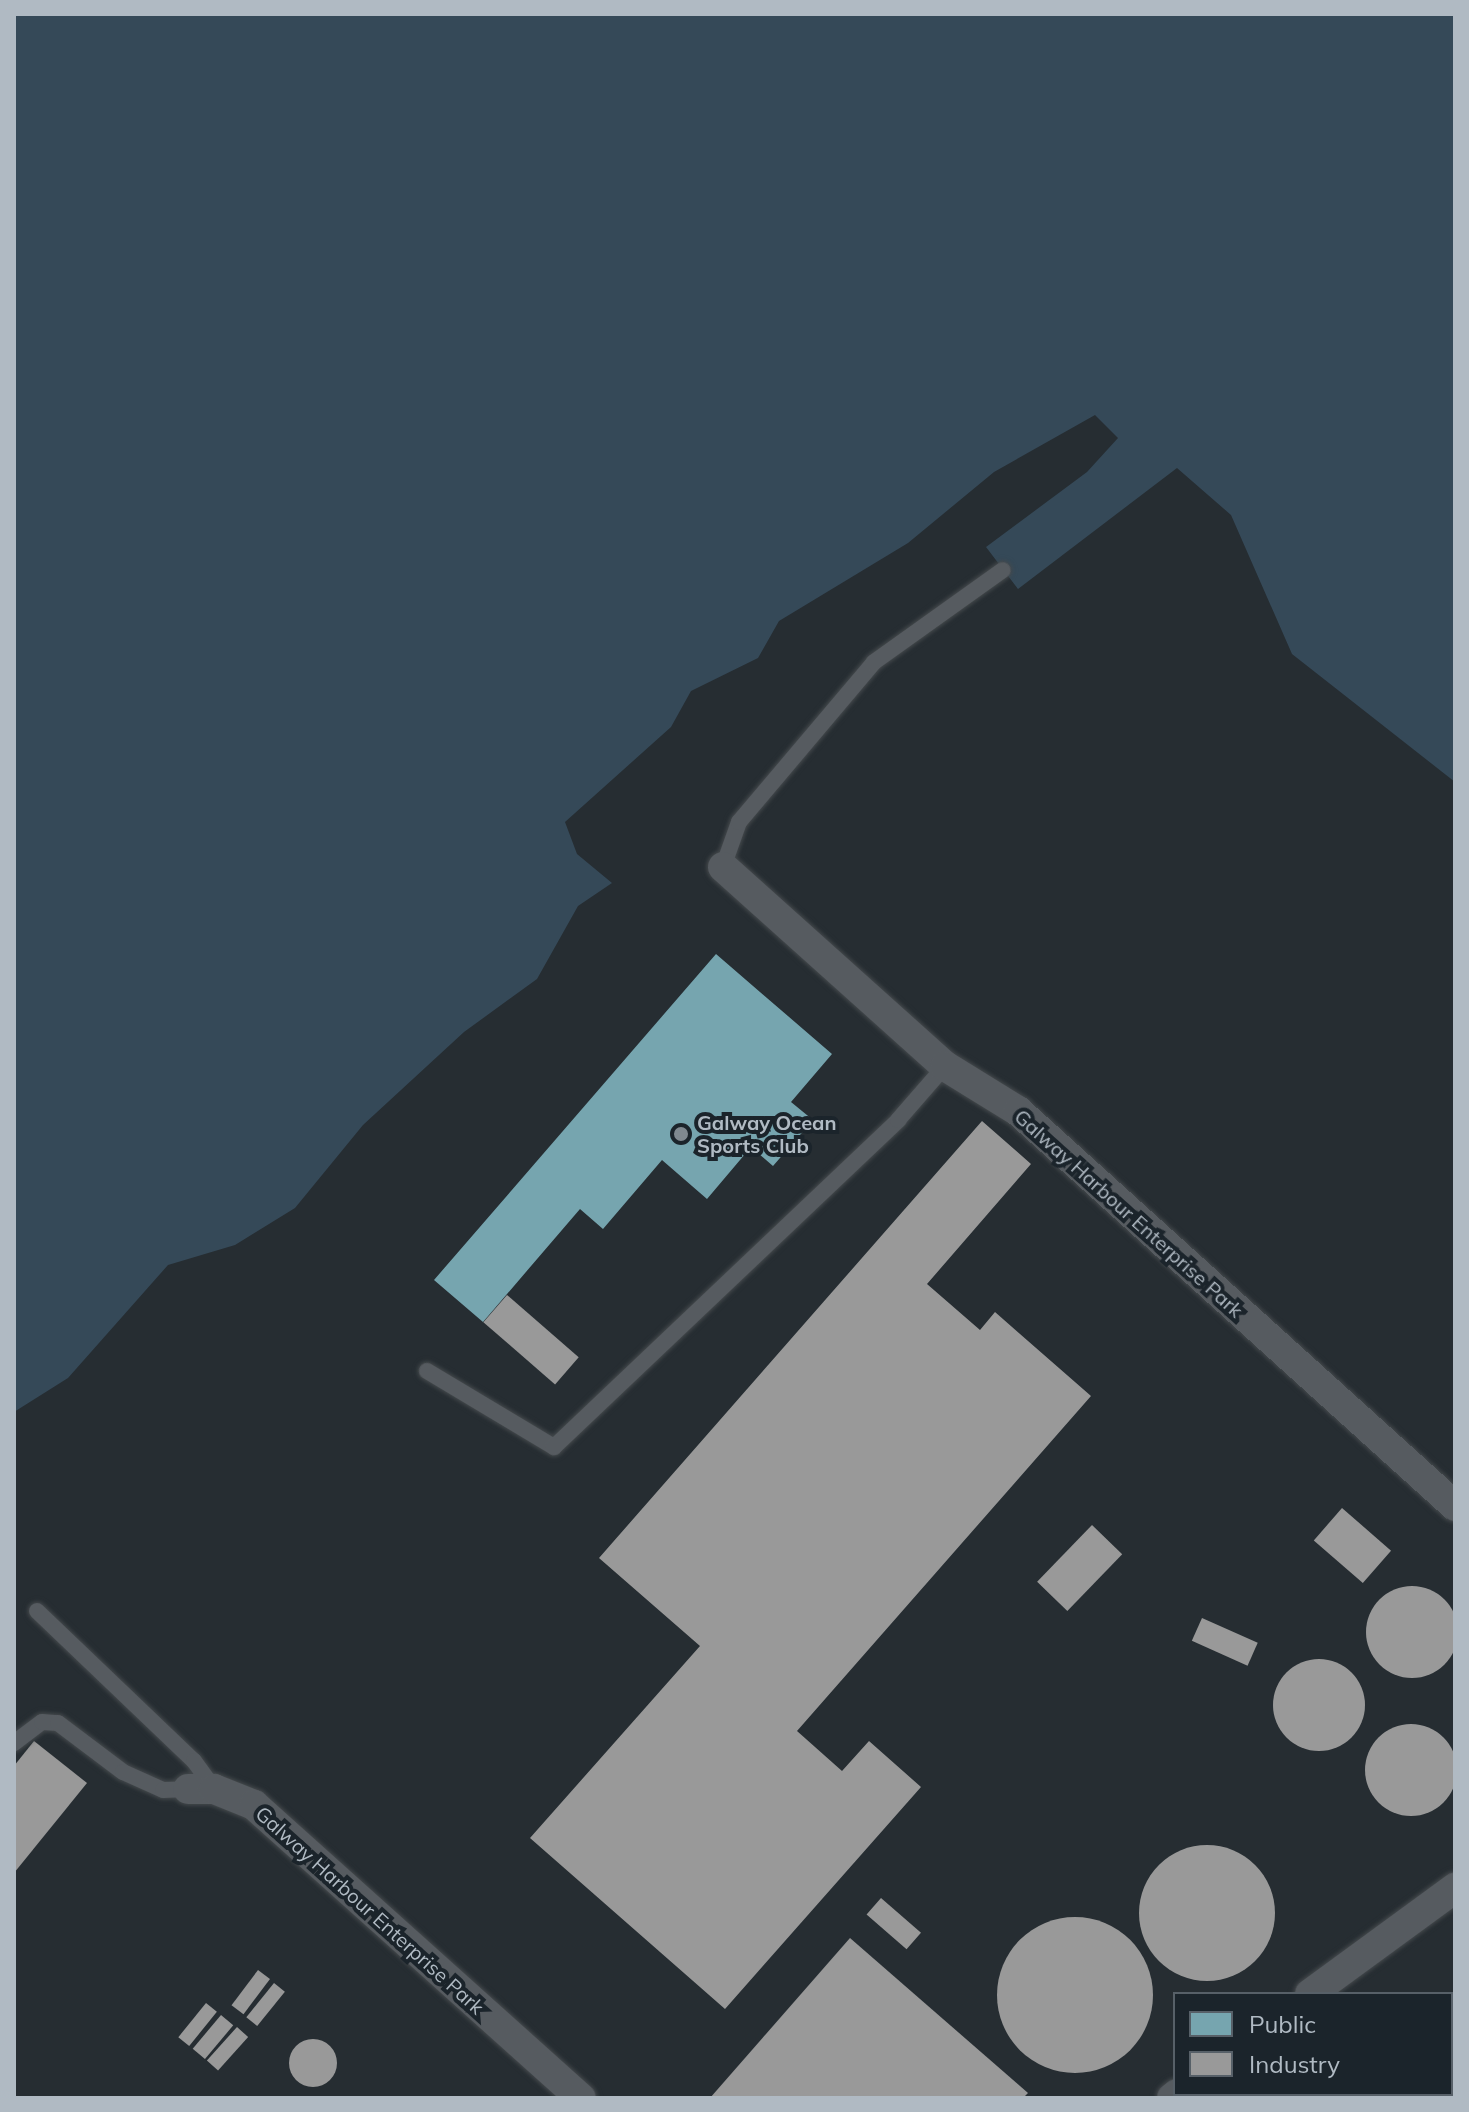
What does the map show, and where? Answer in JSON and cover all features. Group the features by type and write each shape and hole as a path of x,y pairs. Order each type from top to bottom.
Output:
{"street":[{"name":"Galway Harbour Enterprise Park","path":"723,867 945,1066 1018,1111 1455,1506"},
{"name":"Galway Harbour Enterprise Park","path":"201,1789 254,1805 581,2098"},
{"path":"1313,1992 1455,1888"}],"lane":[{"path":"723,867 739,822 874,662 1003,570"},
{"path":"427,1371 554,1447 898,1120 945,1066"},
{"path":"37,1611 194,1761 201,1789"},
{"name":"Galway Harbour Enterprise Park","path":"14,1743 42,1722 58,1723 123,1772 163,1790 201,1789"}],"water":[{"path":"14,14 1455,14 1455,782 1292,654 1231,515 1177,468 1018,589 986,547 1087,472 1118,438 1095,415 994,472 908,543 779,621 758,658 691,691 671,727 565,822 577,854 612,883 578,906 537,979 464,1032 363,1125 295,1208 235,1245 168,1265 68,1378 14,1412"}],"building: Public":[{"name":"Galway Ocean Sports Club","path":"716,954 832,1054 791,1102 813,1120 773,1166 751,1147 707,1199 662,1160 603,1229 580,1209 483,1322 434,1280"}],"building: Industry":[{"path":"982,1121 1031,1164 927,1284 980,1330 995,1312 1091,1396 797,1731 842,1771 869,1741 921,1787 725,2009 530,1838 700,1646 599,1558"},
{"path":"507,1295 579,1357 555,1384 483,1322"},
{"path":"1342,1508 1391,1551 1363,1583 1314,1540"},
{"path":"1092,1525 1122,1554 1067,1611 1037,1582"},
{"path":"1412,1586 1429,1590 1444,1600 1454,1615 1458,1632 1454,1649 1444,1664 1429,1674 1412,1678 1395,1674 1380,1664 1370,1649 1366,1632 1370,1615 1380,1600 1395,1590"},
{"path":"1202,1618 1258,1643 1248,1666 1192,1641"},
{"path":"1319,1659 1345,1667 1357,1679 1365,1705 1357,1731 1345,1743 1319,1751 1293,1743 1281,1731 1273,1705 1281,1679 1293,1667"},
{"path":"1411,1724 1429,1728 1443,1738 1453,1752 1457,1770 1453,1788 1443,1802 1429,1812 1411,1816 1393,1812 1379,1802 1369,1788 1365,1770 1369,1752 1379,1738 1393,1728"},
{"path":"34,1741 87,1783 14,1873 14,1766"},
{"path":"1207,1845 1233,1851 1255,1865 1269,1887 1275,1913 1269,1939 1255,1961 1233,1975 1207,1981 1181,1975 1159,1961 1145,1939 1139,1913 1145,1887 1159,1865 1181,1851"},
{"path":"881,1898 921,1933 907,1949 867,1915"},
{"path":"1075,1917 1105,1923 1130,1940 1147,1965 1153,1995 1147,2025 1130,2050 1105,2067 1075,2073 1045,2067 1020,2050 1003,2025 997,1995 1003,1965 1020,1940 1045,1923"},
{"path":"850,1938 1028,2093 1023,2098 710,2098"},
{"path":"258,1970 270,1979 243,2014 232,2005"},
{"path":"274,1983 285,1992 257,2026 246,2017"},
{"path":"206,2003 217,2012 189,2046 178,2037"},
{"path":"221,2015 233,2025 205,2059 193,2049"},
{"path":"237,2027 248,2037 218,2070 207,2060"},
{"path":"313,2039 322,2040 330,2046 336,2054 336,2072 330,2080 322,2086 313,2087 304,2086 296,2080 290,2072 289,2063 290,2054 296,2046 304,2040"}],"place":[{"name":"Galway Ocean Sports Club","path":"681,1134"}]}
